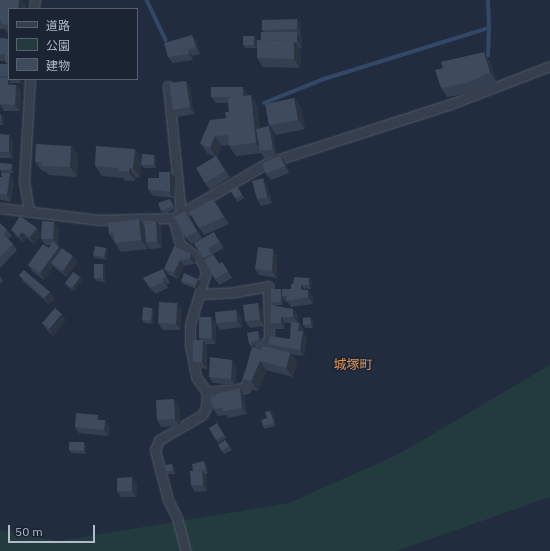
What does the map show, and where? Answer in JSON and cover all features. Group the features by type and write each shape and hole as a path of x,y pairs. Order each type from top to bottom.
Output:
{"street":[{"path":"0,208 99,220 177,217 267,163 451,104 550,66"},
{"path":"29,212 24,182 30,80"},
{"path":"168,86 180,244 202,261 205,280 190,324 190,345 196,378 207,392 206,408 202,415 159,440 155,450 168,500 177,518 186,551"},
{"path":"200,294 235,292 268,286 269,339 257,352 245,388 207,392"}],"green space":[{"path":"550,365 550,497 396,551 0,551 0,530 58,541 289,503 399,454"}],"building":[{"path":"0,0 19,0 18,8 8,8 8,25 1,24"},
{"path":"297,19 297,29 262,30 262,20"},
{"path":"261,32 297,32 297,42 261,40"},
{"path":"192,35 196,47 188,50 189,54 168,57 164,43"},
{"path":"243,36 254,36 254,45 243,45"},
{"path":"0,38 8,39 8,62 5,62 5,54 0,55"},
{"path":"257,40 294,41 294,59 257,58"},
{"path":"484,52 490,73 466,83 441,88 435,70 443,68 441,62"},
{"path":"0,64 8,64 8,77 0,76"},
{"path":"0,78 8,78 8,85 16,85 15,105 0,104"},
{"path":"186,81 190,107 173,110 169,83"},
{"path":"211,87 243,87 243,97 211,97"},
{"path":"251,95 256,143 229,146 228,135 215,136 210,148 200,143 210,120 226,118 225,112 229,112 228,98"},
{"path":"294,98 298,120 269,125 265,104"},
{"path":"269,126 273,149 260,151 256,129"},
{"path":"0,134 9,135 9,152 0,152"},
{"path":"36,144 71,146 70,167 42,166 42,162 35,162"},
{"path":"96,146 135,149 133,168 129,168 129,172 119,171 119,168 95,166"},
{"path":"142,154 154,155 154,165 141,165"},
{"path":"216,156 225,171 205,183 196,168"},
{"path":"280,156 285,166 266,174 262,163"},
{"path":"0,163 12,164 11,170 0,170"},
{"path":"159,172 170,172 170,192 148,189 148,178 159,178"},
{"path":"1,173 10,173 7,195 0,194"},
{"path":"263,178 267,197 257,199 252,181"},
{"path":"237,186 242,195 235,198 230,190"},
{"path":"170,199 173,206 161,211 158,203"},
{"path":"213,199 224,217 199,228 189,212"},
{"path":"185,211 197,231 186,238 174,217"},
{"path":"20,216 37,228 30,237 22,232 19,236 11,230"},
{"path":"139,219 141,240 115,243 113,233 109,234 108,223"},
{"path":"42,221 54,222 53,239 41,239"},
{"path":"144,221 156,221 157,242 146,242"},
{"path":"0,223 7,230 3,234 13,244 0,257"},
{"path":"214,232 219,242 208,248 212,254 203,258 194,243"},
{"path":"53,242 59,247 40,273 28,265 43,244 49,248"},
{"path":"95,246 106,248 104,257 93,255"},
{"path":"174,246 191,254 190,258 180,260 174,273 164,269"},
{"path":"258,247 273,249 272,271 255,269"},
{"path":"62,248 73,256 63,271 51,263"},
{"path":"213,255 219,264 222,262 228,271 215,279 204,260"},
{"path":"94,264 103,264 103,278 94,278"},
{"path":"163,269 166,277 162,278 164,282 150,288 143,278"},
{"path":"24,270 50,292 44,298 19,275"},
{"path":"73,272 80,277 72,288 65,283"},
{"path":"184,273 198,279 195,286 181,281"},
{"path":"294,277 309,278 309,285 293,284"},
{"path":"291,284 301,284 301,290 308,290 308,297 287,301 287,296 282,296 282,289 291,289"},
{"path":"271,289 281,289 281,302 271,302"},
{"path":"159,302 177,303 176,324 158,323"},
{"path":"258,303 260,320 245,321 243,305"},
{"path":"271,305 293,309 293,317 281,317 281,323 271,323"},
{"path":"143,307 152,308 151,321 142,320"},
{"path":"55,308 62,314 49,329 42,323"},
{"path":"236,310 237,321 216,323 215,312"},
{"path":"199,317 211,317 212,338 199,338"},
{"path":"310,317 311,324 303,325 303,318"},
{"path":"291,322 299,323 298,331 303,331 300,350 268,344 270,336 290,339"},
{"path":"258,331 259,339 249,344 247,333"},
{"path":"193,340 203,340 202,362 193,362"},
{"path":"262,346 290,353 286,368 260,361 251,381 243,379 252,347 261,350"},
{"path":"210,357 232,360 231,379 209,377"},
{"path":"240,388 242,408 223,411 223,408 213,409 212,398 216,397 216,394"},
{"path":"174,399 175,419 157,420 156,400"},
{"path":"270,411 274,423 263,426 261,420 267,418 265,412"},
{"path":"76,413 98,415 97,420 105,420 104,430 75,427"},
{"path":"217,423 224,435 216,440 209,428"},
{"path":"225,440 229,446 222,451 218,445"},
{"path":"69,442 84,442 84,451 69,450"},
{"path":"204,461 206,470 193,471 192,464"},
{"path":"172,464 173,471 166,471 165,465"},
{"path":"190,471 202,471 203,485 191,485"},
{"path":"132,477 132,491 117,491 117,478"}],"waterway":[{"path":"147,0 166,40"},
{"path":"264,103 324,79 489,28 488,0"},
{"path":"488,56 489,28"}],"district":[{"name":"城塚町","path":"353,365"}]}
